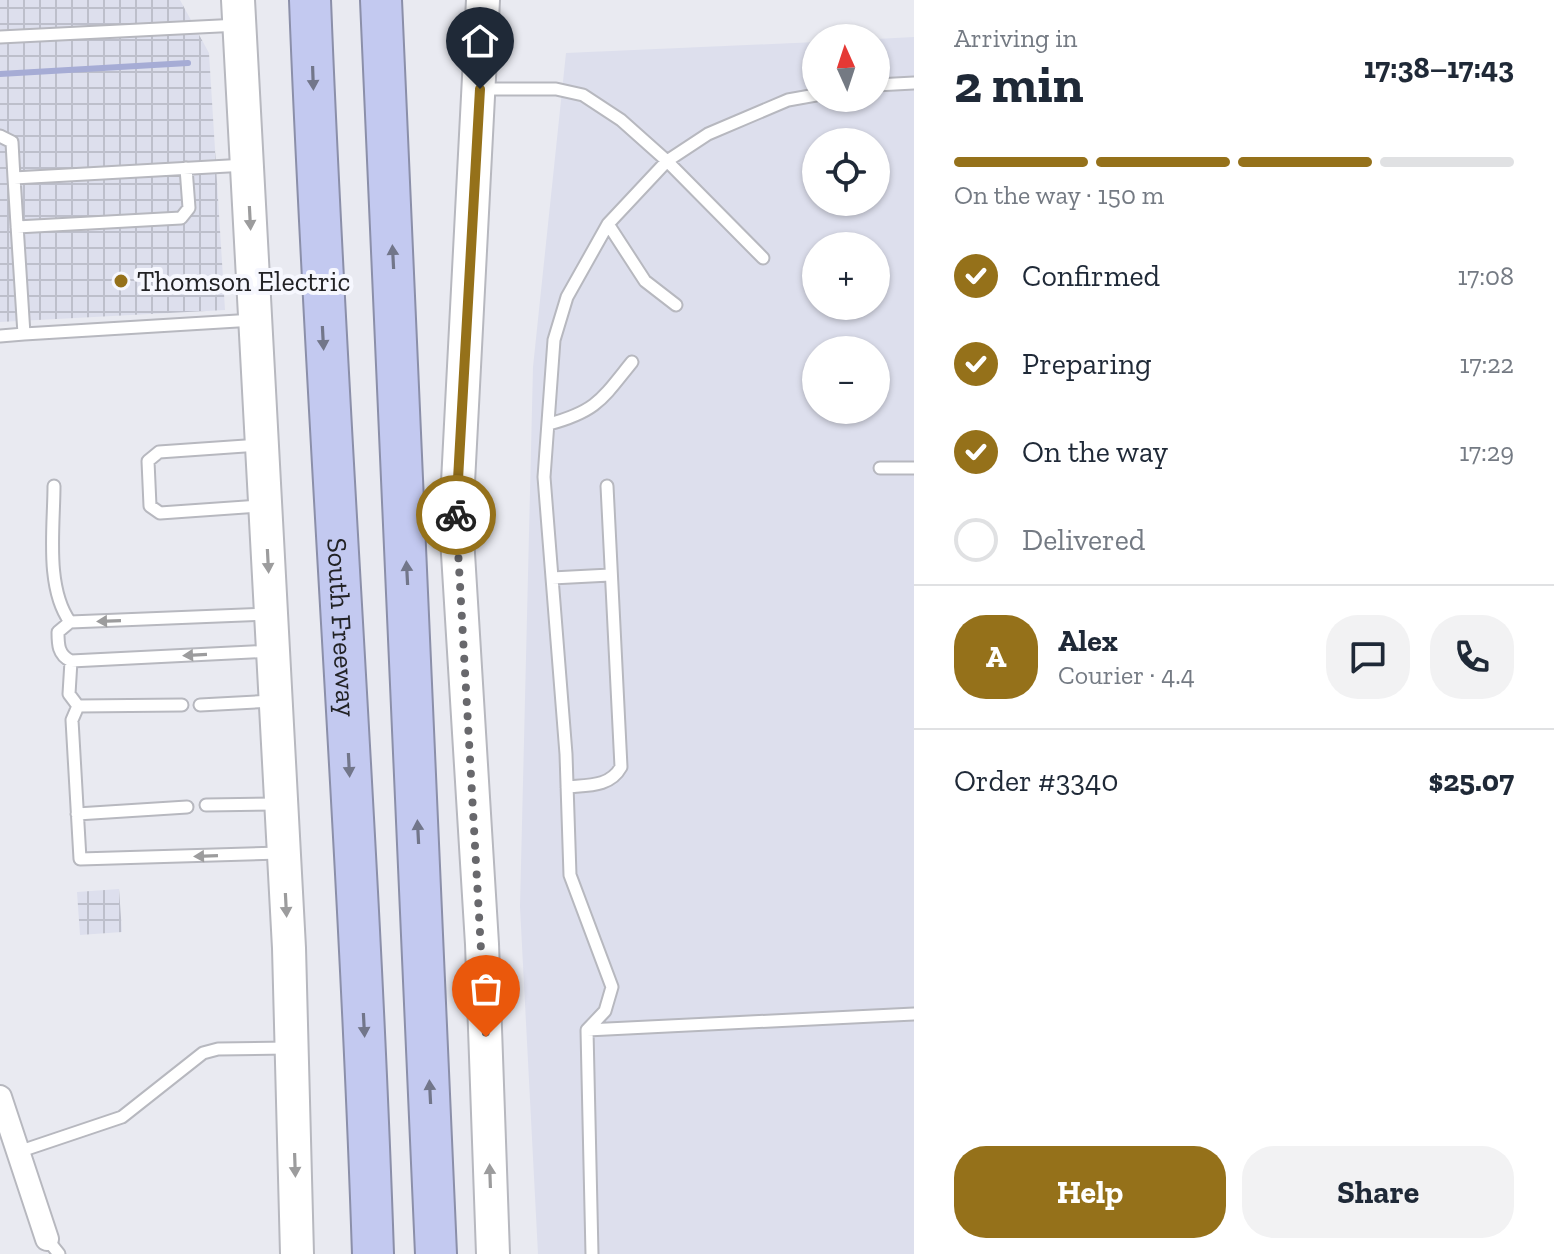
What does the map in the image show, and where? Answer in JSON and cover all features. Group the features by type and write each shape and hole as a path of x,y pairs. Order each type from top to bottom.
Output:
{"highway":[{"name":"South Freeway","path":"310,0 322,325 364,1020 373,1254"},
{"path":"381,0 436,1254"}],"main road":[{"path":"483,0 456,521 482,944 493,1254"},
{"path":"238,12 284,853 297,1254"}],"street":[{"path":"0,1097 53,1246"}],"lane":[{"path":"0,37 238,12"},
{"path":"890,84 914,83"},
{"path":"480,89 556,89 583,95 621,120 667,161 694,192 763,258"},
{"path":"592,1254 587,1030 605,1011 612,987 570,875 567,787 544,477 554,340 567,297 608,224 667,161 708,134 788,100 802,98"},
{"path":"0,136 12,142 24,334"},
{"path":"14,178 247,165"},
{"path":"17,227 181,218 189,208 186,168"},
{"path":"608,224 645,281 676,305"},
{"path":"0,336 255,320"},
{"path":"549,424 581,416 596,406 632,362"},
{"path":"262,445 159,452 148,461 150,506 160,513 265,506"},
{"path":"880,468 914,468"},
{"path":"54,486 54,568 61,609 70,622"},
{"path":"567,787 602,783 615,777 621,767 607,486"},
{"path":"552,578 610,575"},
{"path":"271,614 70,622 58,632 58,646 64,658 71,661 273,651"},
{"path":"71,661 69,694 78,706"},
{"path":"200,705 276,700"},
{"path":"78,706 182,705"},
{"path":"78,706 72,720 80,859 284,853"},
{"path":"206,805 281,804"},
{"path":"77,814 187,807"},
{"path":"587,1030 914,1014"},
{"path":"18,1152 122,1117 203,1053 218,1049 292,1048"}],"shaded area":[{"path":"0,0 180,0 209,53 225,310 0,322"},
{"path":"914,37 914,1254 538,1254 520,907 533,367 566,53 802,43 802,112 890,112 890,38"},
{"path":"119,889 122,932 80,935 77,892"}],"waterway":[{"path":"0,74 188,63"}],"way so far":[{"path":"456,515 486,1037"}],"place":[{"name":"Thomson Electric","path":"121,281"}],"route":[{"path":"456,515 480,89"}]}
